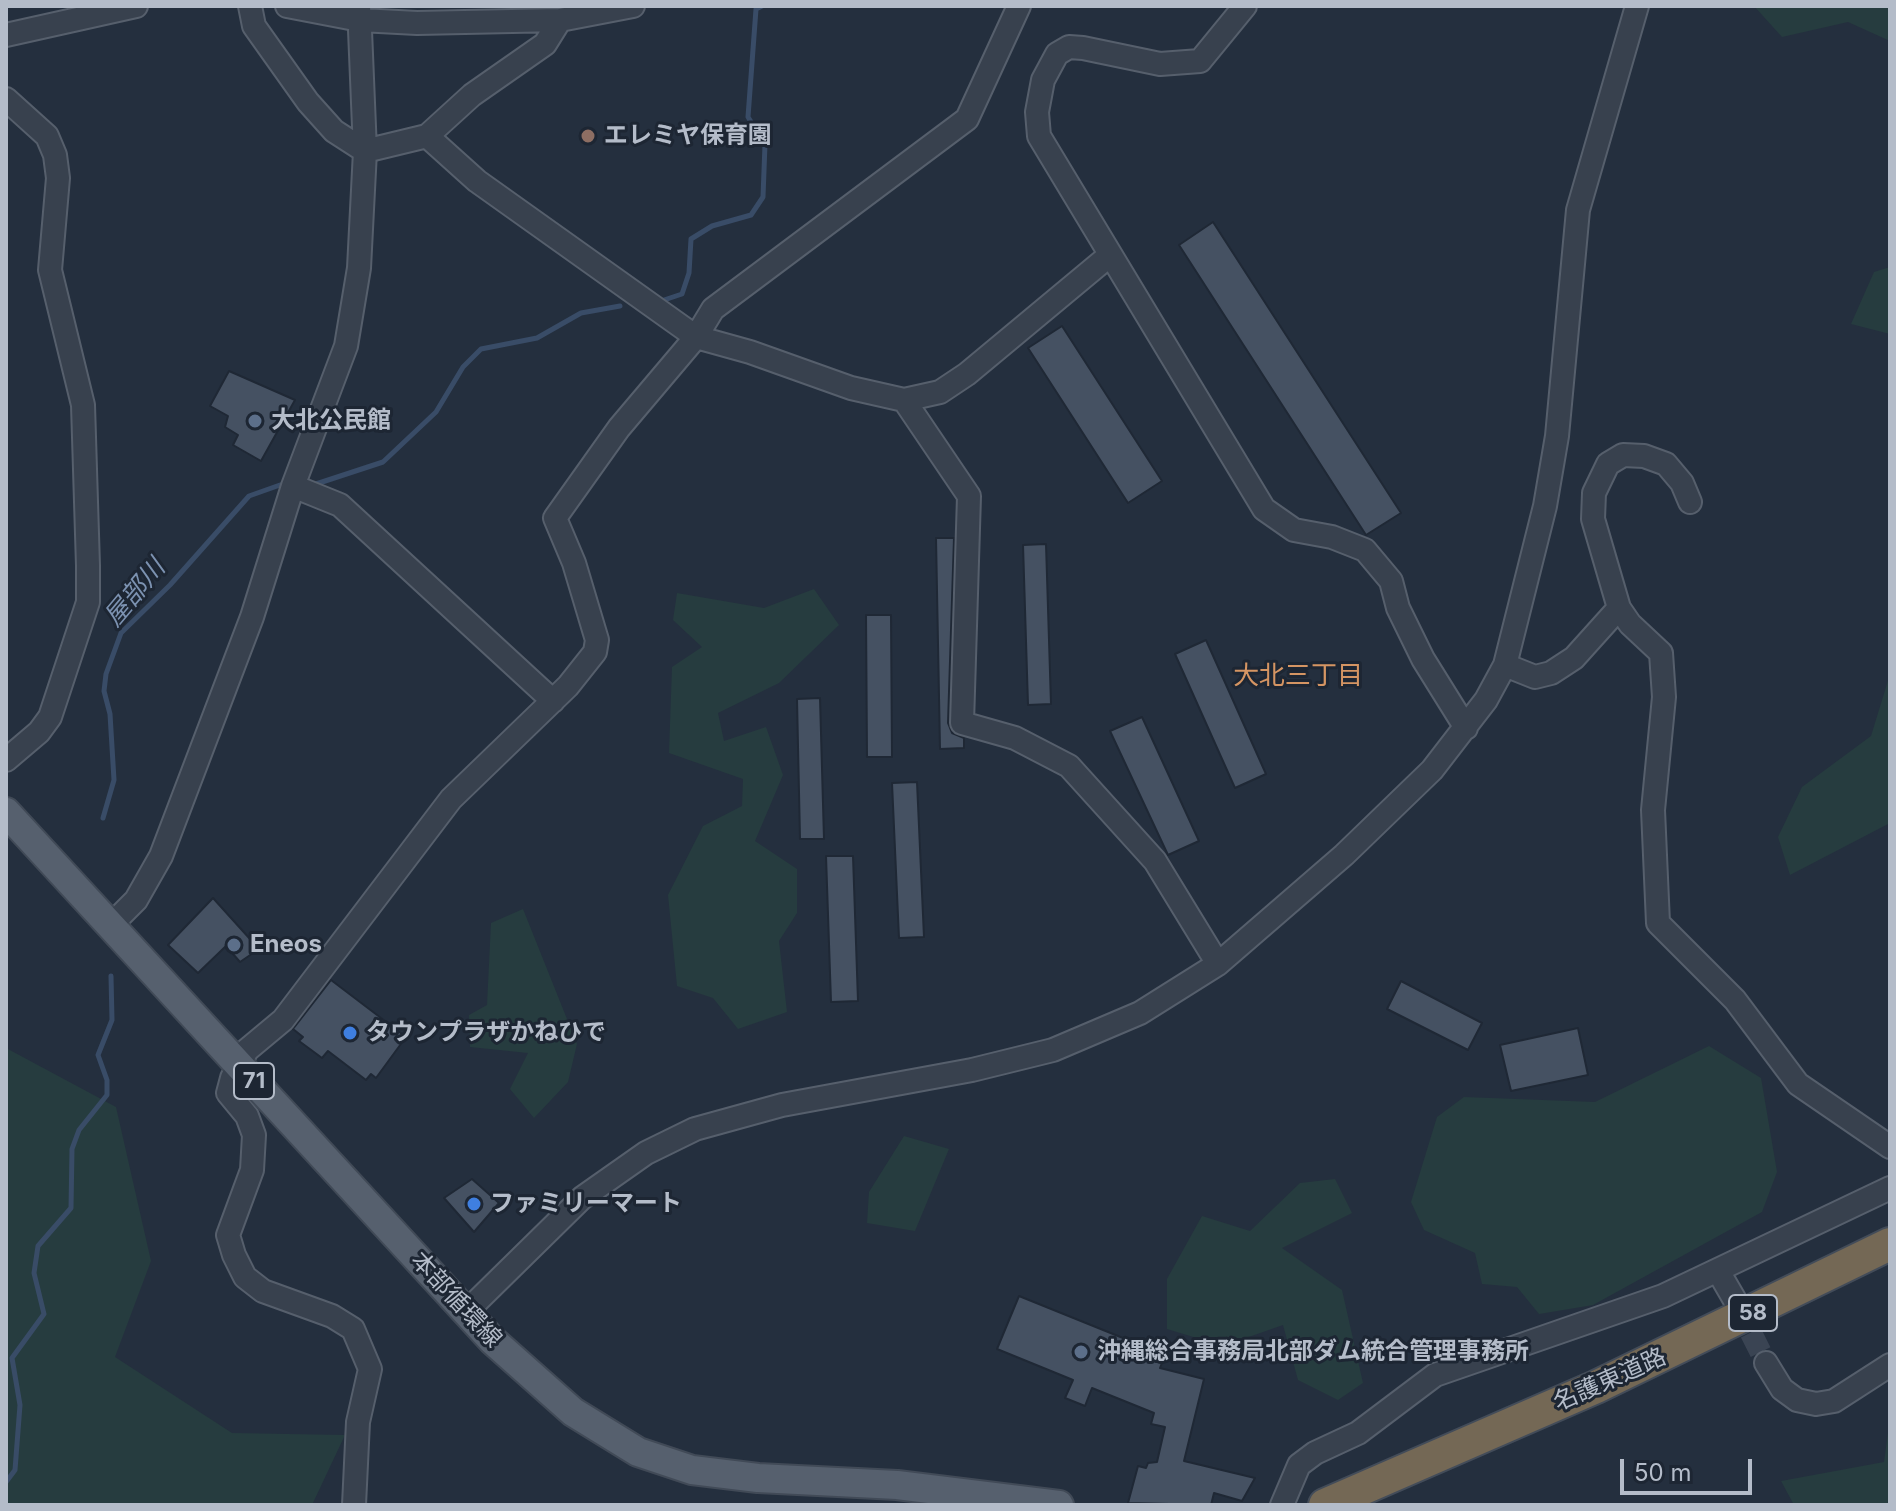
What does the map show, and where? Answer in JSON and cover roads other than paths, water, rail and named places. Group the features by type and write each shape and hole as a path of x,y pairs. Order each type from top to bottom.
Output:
{"highway":[{"name":"名護東道路","path":"1325,1505 1774,1304 1890,1244"}],"main road":[{"name":"本部循環線","path":"6,812 466,1312 505,1353 573,1412 638,1452 692,1470 758,1478 897,1485 1059,1505"}],"street":[{"path":"6,35 136,6"},
{"path":"250,6 254,26 308,102 334,131 365,151 427,136 472,95 545,44 560,20"},
{"path":"287,6 417,23 560,20 633,6"},
{"path":"354,1505 358,1422 370,1369 353,1329 332,1316 263,1291 245,1277 228,1235 252,1170 254,1135 247,1116 228,1093 247,1050 283,1020 451,799 553,701 595,652 597,640 574,563 555,518 619,428 696,337 713,309 967,119 1019,6"},
{"path":"1245,6 1200,61 1160,64 1069,47 1057,54 1043,80 1037,112 1039,136 1264,509 1294,530 1332,537 1365,550 1391,581 1398,608 1423,659 1466,728"},
{"path":"466,1312 582,1198 646,1153 695,1129 782,1105 972,1070 1053,1050 1140,1013 1218,964 1344,855 1432,770 1466,728 1505,665 1545,506 1557,436 1578,210 1637,6"},
{"path":"109,927 136,900 161,856 252,617 293,486 346,346 359,268 365,151 359,13"},
{"path":"6,99 47,136 55,155 58,178 50,270 83,405 88,590 77,642 50,717 39,732 6,760"},
{"path":"427,136 477,181 696,337 762,356 851,388 904,400 940,392 967,374 1110,255"},
{"path":"904,400 969,496 962,723 1015,738 1069,766 1155,861 1218,964"},
{"path":"1690,502 1682,483 1666,464 1644,456 1623,455 1608,464 1594,493 1593,519 1619,608 1630,624 1661,653 1664,697 1653,810 1658,923 1735,1000 1798,1084 1890,1147"},
{"path":"293,486 340,505 553,701"},
{"path":"1505,665 1535,677 1551,673 1574,658 1619,608"},
{"path":"1282,1505 1299,1465 1315,1453 1358,1433 1435,1375 1542,1336 1613,1316 1718,1271 1890,1188"},
{"path":"1718,1271 1736,1302"},
{"path":"1766,1363 1782,1389 1797,1400 1816,1404 1834,1401 1890,1365"}],"waterway":[{"name":"屋部川","path":"661,301 682,294 689,273 691,239 712,226 751,215 763,197 765,144 748,117 756,9 762,6"},
{"name":"屋部川","path":"316,484 383,462 436,412 463,367 481,349 537,338 581,313 620,306"},
{"name":"屋部川","path":"103,818 114,780 110,714 104,691 106,674 121,633 170,585 249,496 280,485"},
{"path":"6,1482 15,1470 20,1405 12,1358 44,1314 34,1273 38,1246 71,1208 72,1149 79,1130 107,1095 107,1080 98,1055 112,1020 111,976"}],"tunnel":[{"path":"1736,1303 1766,1363"}],"place":[{"name":"エレミヤ保育園","path":"588,136"},
{"name":"大北公民館","path":"255,421"},
{"name":"Eneos","path":"234,945"},
{"name":"タウンプラザかねひで","path":"350,1033"},
{"name":"ファミリーマート","path":"474,1204"},
{"name":"沖縄総合事務局北部ダム統合管理事務所","path":"1081,1352"}],"district":[{"name":"大北三丁目","path":"1298,676"}]}
